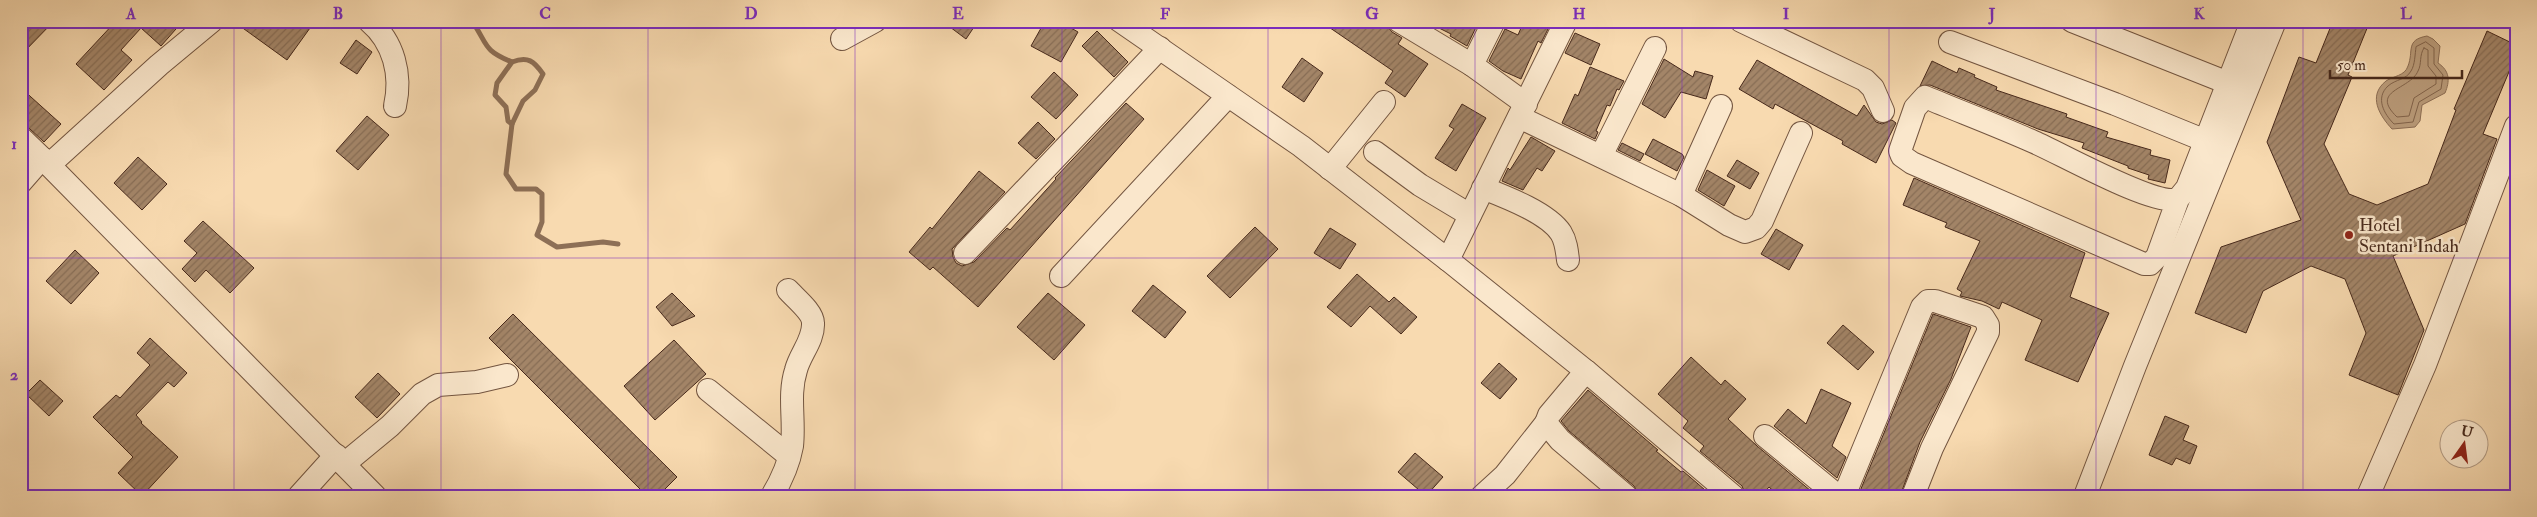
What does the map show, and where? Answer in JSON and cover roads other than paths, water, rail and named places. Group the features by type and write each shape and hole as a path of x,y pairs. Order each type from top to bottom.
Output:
{"street":[{"path":"21,182 212,21"},
{"path":"368,21 384,36 397,70 398,92 395,106"},
{"path":"842,39 875,21"},
{"path":"1120,21 1330,169 1448,260 1586,371 1733,496"},
{"path":"1472,65 1494,21"},
{"path":"1448,260 1566,21"},
{"path":"1741,21 1865,80 1873,88 1883,111"},
{"path":"2072,21 2228,83"},
{"path":"2178,199 2170,200 2132,188 2036,142 1925,97 1915,108 1900,151 1902,156 1912,163 2144,264 2150,264 2157,257 2178,199 2187,188 2252,21"},
{"path":"2085,496 2135,366 2275,21"},
{"path":"1409,24 1472,65 1522,110 1601,156 1680,195 1729,225 1746,232 1750,232 1762,221 1801,133"},
{"path":"1950,42 2115,104 2206,141"},
{"path":"965,253 1160,48"},
{"path":"1601,156 1655,48"},
{"path":"1061,276 1228,96"},
{"path":"1330,169 1384,102"},
{"path":"1680,195 1721,106"},
{"path":"2368,496 2425,365 2516,126"},
{"path":"21,138 46,161 375,496"},
{"path":"1375,152 1420,185 1470,215"},
{"path":"1483,188 1505,196 1552,223 1565,241 1568,260"},
{"path":"772,496 781,481 792,446 791,388 796,367 812,333 813,323 811,316 788,290"},
{"path":"1844,496 1922,307 1928,301 1935,301 1983,317 1988,325 1988,332 1932,448 1913,496"},
{"path":"1482,496 1505,474 1546,423 1549,415 1586,371"},
{"path":"299,496 340,459 390,426 422,394 438,385 477,382 507,375"},
{"path":"708,390 788,456"},
{"path":"1546,423 1560,440 1626,496"},
{"path":"1765,436 1838,496"}],"water":[{"path":"2427,36 2440,46 2438,63 2445,69 2448,76 2445,93 2422,105 2420,121 2415,127 2392,129 2383,118 2377,106 2377,93 2386,81 2404,72 2410,61 2413,43"}],"waterway":[{"path":"472,21 487,46 495,54 512,62 518,60 530,61 543,74 535,90 523,101 512,124 506,174 516,189 536,189 542,194 542,222 537,235 557,247 603,242 618,244"},
{"path":"512,62 497,83 495,95 506,107 508,121 512,124"}],"place":[{"name":"Hotel Sentani Indah","path":"2349,235"}]}
